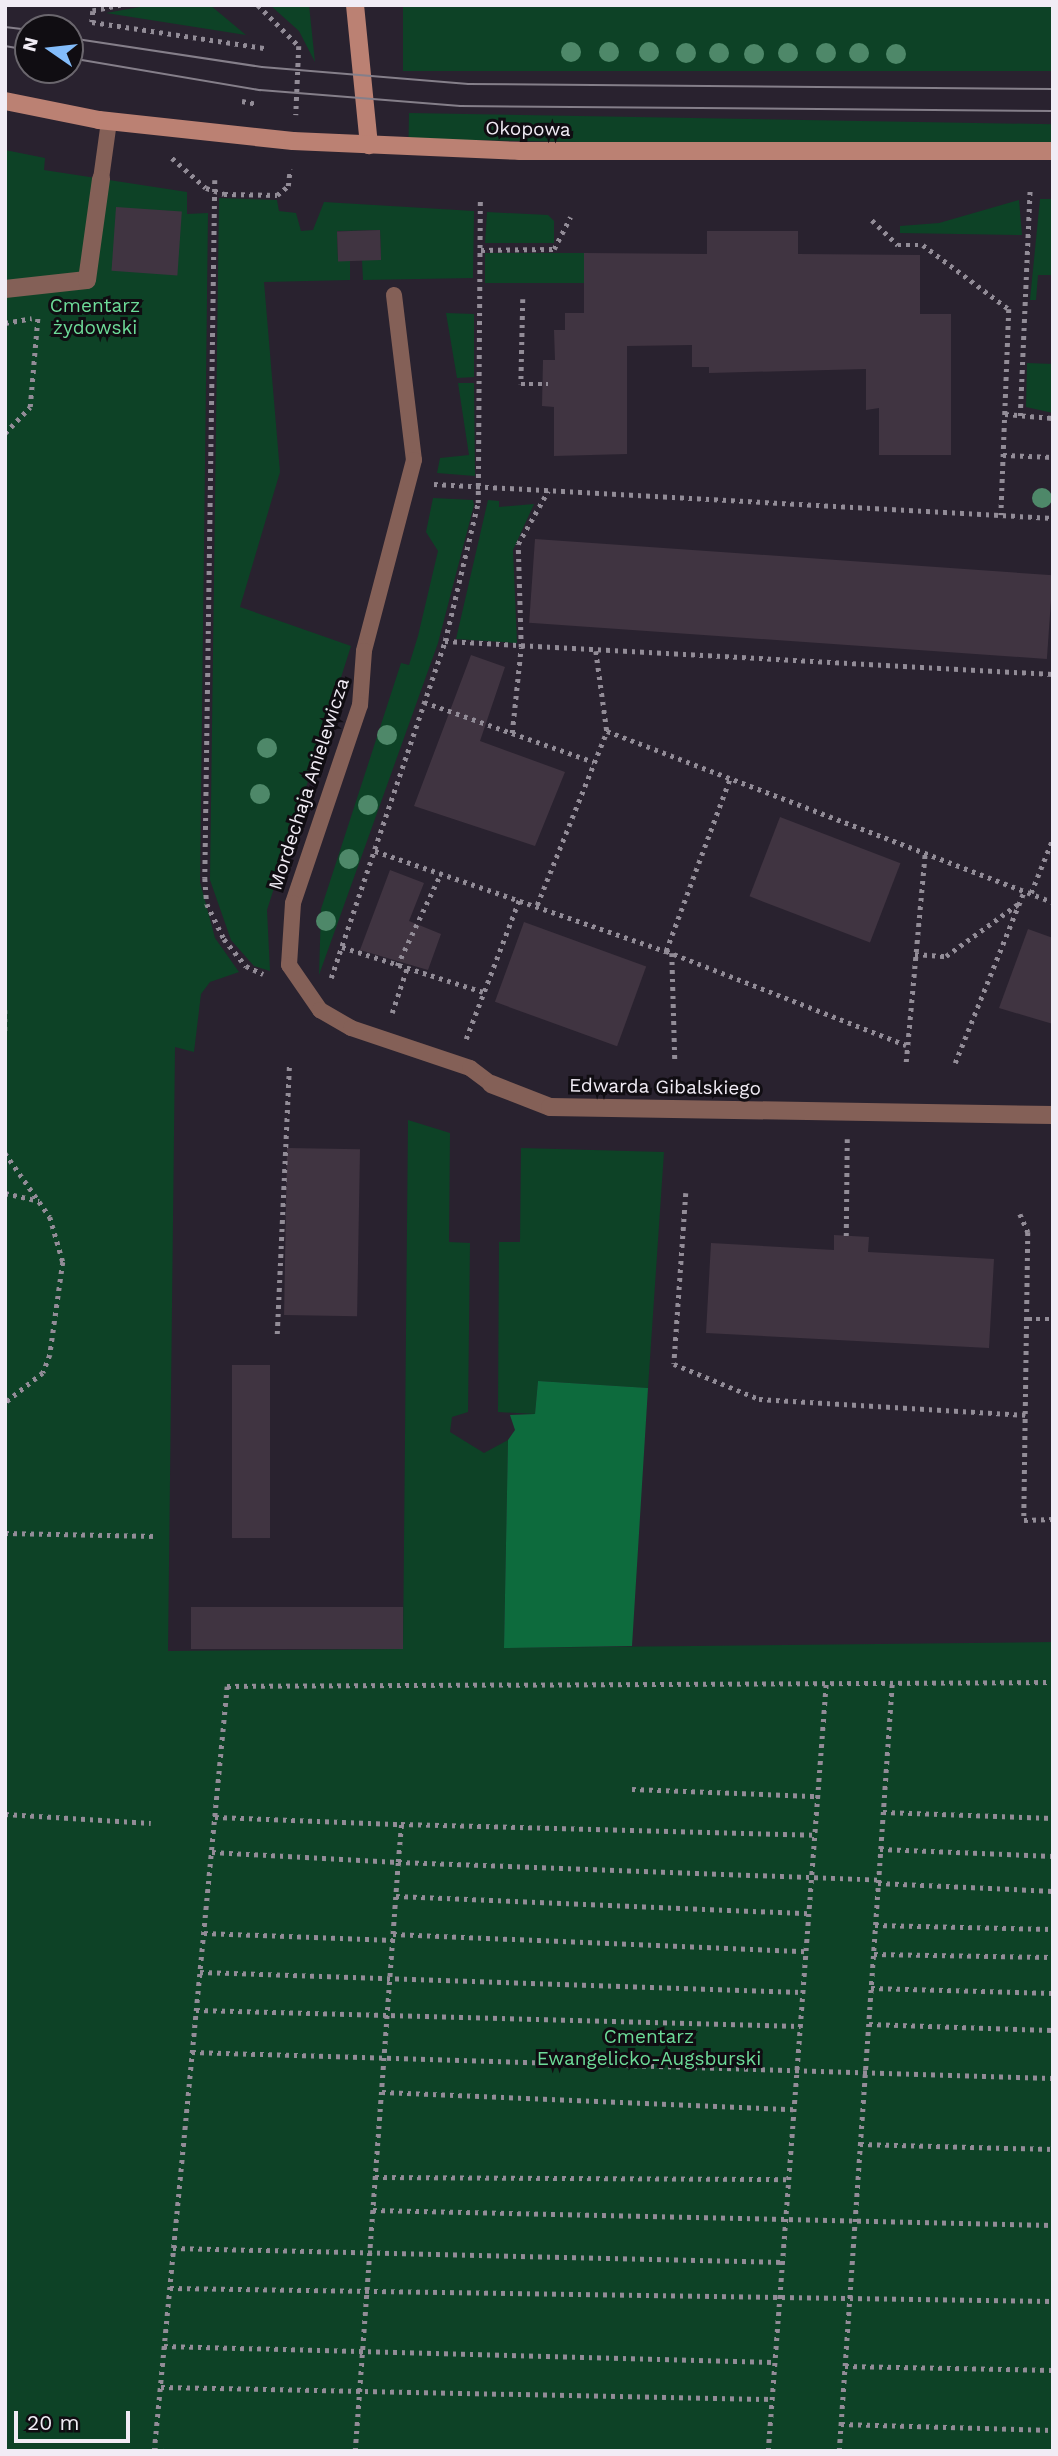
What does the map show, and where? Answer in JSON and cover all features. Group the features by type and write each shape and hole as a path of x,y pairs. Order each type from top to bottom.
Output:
{"main road":[{"path":"355,5 369,145"},
{"name":"Okopowa","path":"5,101 109,121 369,145 1053,151"}],"street":[{"path":"5,289 87,280 101,179"},
{"name":"Edwarda Gibalskiego","path":"491,1084 550,1107 1053,1115"}],"lane":[{"path":"101,179 109,121"},
{"name":"Mordechaja Anielewicza","path":"305,995 289,965 293,903 360,705 364,651 414,460 394,295"},
{"name":"Edwarda Gibalskiego","path":"305,995 351,1028 449,1059 491,1084"}],"path":[{"path":"121,5 93,10 92,22 264,48"},
{"path":"258,5 299,46 298,103"},
{"path":"242,101 258,104"},
{"path":"215,191 277,195 288,186 290,166"},
{"path":"215,180 207,904 246,966 305,995"},
{"path":"1020,416 1030,190"},
{"path":"330,983 445,641 480,487 480,201"},
{"path":"481,250 554,249 570,218"},
{"path":"872,220 898,244 923,245 1009,309 1001,514"},
{"path":"5,433 30,407 38,286"},
{"path":"523,299 521,384 548,384"},
{"path":"5,323 37,317"},
{"path":"1005,414 1053,418"},
{"path":"1003,454 1053,457"},
{"path":"409,483 1053,518"},
{"path":"512,733 521,647 518,544 548,491"},
{"path":"445,641 1053,674"},
{"path":"537,905 607,731 596,651"},
{"path":"424,702 594,762"},
{"path":"607,731 1053,902"},
{"path":"675,1060 669,952 730,778"},
{"path":"1031,893 1053,838"},
{"path":"375,851 669,952 906,1045"},
{"path":"905,1062 925,853"},
{"path":"397,966 441,873"},
{"path":"955,1063 1024,891"},
{"path":"465,1040 519,900"},
{"path":"915,954 946,957 1019,903"},
{"path":"342,947 483,992"},
{"path":"390,1017 407,968"},
{"path":"5,1010 5,1035"},
{"path":"277,1334 289,1065"},
{"path":"846,1236 848,1111"},
{"path":"5,1153 40,1201 63,1262 55,1333 43,1373 5,1403"},
{"path":"686,1193 674,1364 759,1399 1026,1415"},
{"path":"5,1194 40,1201"},
{"path":"1020,1213 1028,1232 1024,1520 1053,1519"},
{"path":"1028,1319 1053,1319"},
{"path":"5,1533 156,1536"},
{"path":"164,2451 154,2451 227,1686 1053,1682"},
{"path":"768,2451 826,1683"},
{"path":"839,2451 892,1683"},
{"path":"632,1789 818,1796"},
{"path":"883,1812 1053,1818"},
{"path":"5,1814 151,1823"},
{"path":"215,1818 815,1835"},
{"path":"355,2451 401,1824"},
{"path":"880,1849 1053,1856"},
{"path":"212,1852 398,1862 812,1876 1053,1891"},
{"path":"396,1896 809,1913"},
{"path":"875,1925 1053,1929"},
{"path":"204,1933 806,1951"},
{"path":"873,1954 1053,1957"},
{"path":"200,1972 803,1992"},
{"path":"871,1988 1053,1993"},
{"path":"196,2010 387,2019 801,2026"},
{"path":"869,2024 1053,2030"},
{"path":"192,2052 384,2060 797,2069 1053,2078"},
{"path":"382,2092 794,2109"},
{"path":"860,2144 1053,2150"},
{"path":"375,2178 789,2179"},
{"path":"373,2210 734,2219 786,2215 1053,2225"},
{"path":"173,2248 783,2262"},
{"path":"170,2288 1053,2301"},
{"path":"164,2346 363,2348 775,2362"},
{"path":"845,2366 1053,2370"},
{"path":"161,2387 772,2399"},
{"path":"841,2424 1053,2430"}],"green space":[{"path":"151,5 210,5 246,35 106,13"},
{"path":"270,5 309,5 315,62 299,31"},
{"path":"403,5 1053,5 1053,71 403,71"},
{"path":"409,113 1053,124 1052,150 409,139"},
{"name":"Cmentarz Ewangelicko-Augsburski","path":"5,150 45,158 44,170 187,192 187,214 208,213 200,882 215,938 239,972 210,982 201,994 194,1052 175,1047 168,1651 403,1649 408,1120 450,1133 449,1242 470,1243 468,1412 452,1417 450,1432 484,1453 508,1440 504,1648 1053,1642 1053,2451 5,2451"},
{"path":"219,198 277,200 279,211 296,213 301,231 313,230 324,202 474,211 473,278 363,280 362,260 381,260 380,230 337,231 338,260 350,261 350,280 264,282 280,472 240,607 351,646 267,910 270,971 254,966 231,940 210,880"},
{"path":"1040,199 1053,199 1053,275 1038,275 1036,300 1030,300"},
{"path":"1019,200 1022,235 900,233 900,226 939,223"},
{"path":"487,212 548,215 554,221 554,243 485,243"},
{"path":"485,253 584,253 584,283 485,283"},
{"path":"446,313 474,314 474,377 457,378"},
{"path":"1027,363 1053,364 1053,413 1026,407"},
{"path":"458,383 474,383 475,476 437,473 440,458 469,455"},
{"path":"433,498 473,500 474,505 438,643 319,975 321,909 401,663 409,665 418,636 438,551 426,532"},
{"path":"488,500 499,501 499,507 534,504 513,550 517,643 456,639"},
{"path":"521,1148 664,1152 648,1388 538,1381 535,1414 498,1412 499,1242 520,1242"},
{"path":"538,1381 648,1388 632,1646 504,1648 508,1440 515,1430 510,1415 535,1414"}],"building":[{"path":"116,207 182,212 177,275 112,271"},
{"path":"380,230 381,260 338,261 337,232"},
{"path":"707,231 798,231 798,254 920,255 920,314 951,314 951,455 879,455 879,408 866,410 866,369 709,373 709,367 692,367 692,345 627,346 627,454 554,456 554,407 542,406 543,360 555,360 554,330 565,330 565,313 584,313 584,253 707,254"},
{"path":"535,539 1053,575 1047,659 529,623"},
{"path":"471,655 505,667 480,741 565,772 535,846 414,806"},
{"path":"780,817 900,863 870,943 750,896"},
{"path":"390,870 424,883 409,921 441,934 428,970 360,950"},
{"path":"524,922 646,966 617,1046 495,1002"},
{"path":"1028,929 1053,938 1053,1024 999,1008"},
{"path":"287,1148 360,1149 357,1316 284,1315"},
{"path":"834,1235 869,1237 868,1252 994,1259 989,1348 706,1333 711,1243 834,1250"},
{"path":"232,1365 270,1365 270,1538 232,1538"},
{"path":"191,1607 403,1607 403,1649 191,1649"}],"tram line":[{"path":"5,27 14,28"},
{"path":"84,40 262,67 468,84 1053,89"},
{"path":"5,46 14,48"},
{"path":"84,60 260,90 460,106 1053,111"}],"park label":[{"name":"Cmentarz żydowski","path":"95,317"}]}
